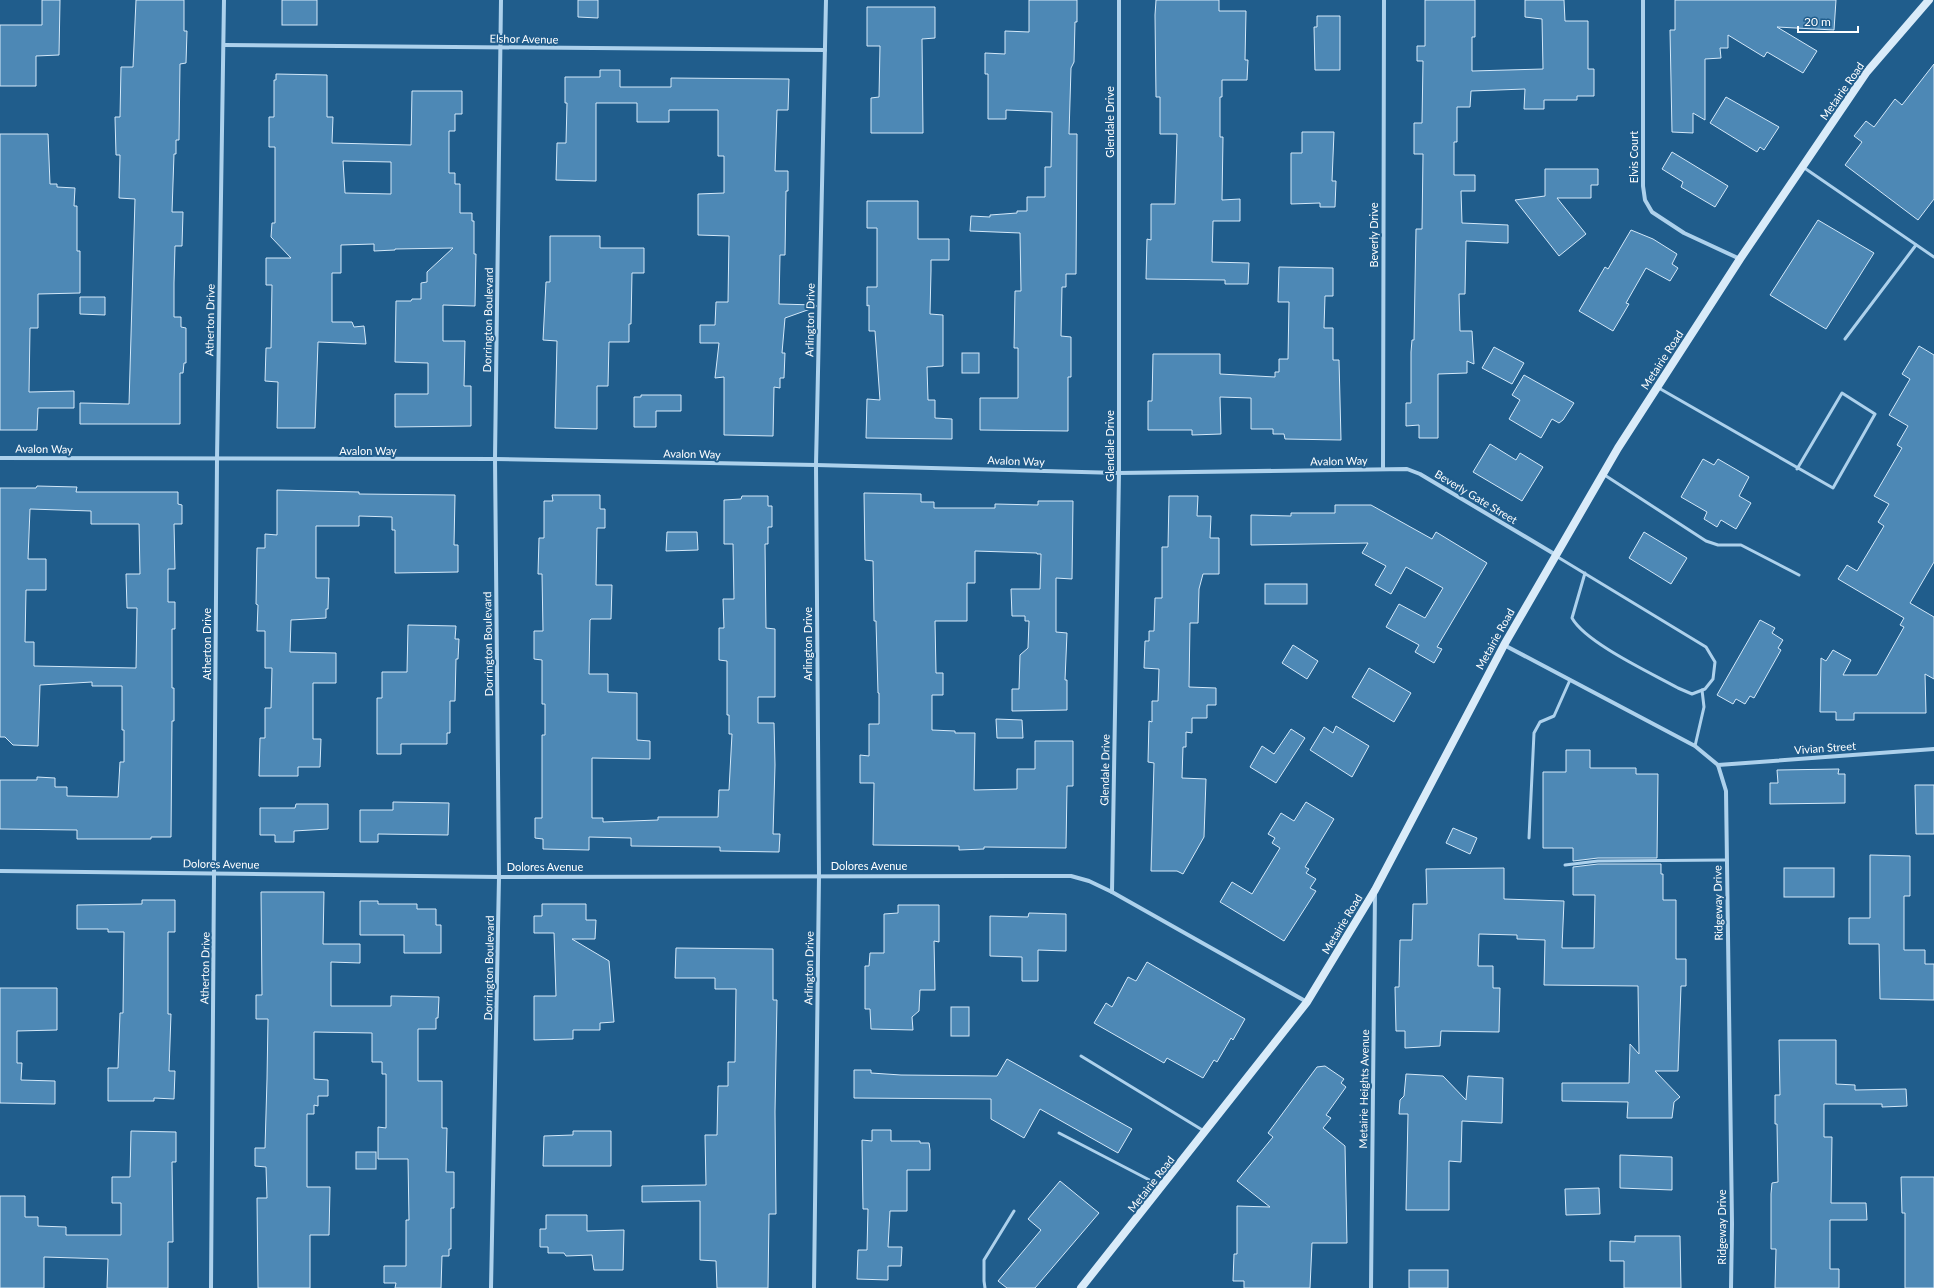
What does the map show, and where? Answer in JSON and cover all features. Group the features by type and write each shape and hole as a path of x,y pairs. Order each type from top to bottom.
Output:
{"main road":[{"name":"Metairie Road","path":"1081,1288 1206,1132 1307,1002 1375,890 1504,645 1603,474 1740,259 1866,73 1929,0"}],"street":[{"name":"Atherton Drive","path":"211,1288 217,460 224,0"},
{"name":"Dorrington Boulevard","path":"491,1288 499,877 495,459 501,0"},
{"name":"Arlington Drive","path":"814,1288 819,875 816,465 826,0"},
{"name":"Glendale Drive","path":"1112,892 1119,473 1119,0"},
{"name":"Beverly Drive","path":"1383,469 1384,0"},
{"name":"Elvis Court","path":"1643,0 1643,186 1645,200 1652,212 1684,233 1740,259"},
{"name":"Elshor Avenue","path":"224,46 825,50"},
{"name":"Avalon Way","path":"0,458 217,460 495,459 816,465 1119,473 1383,469"},
{"name":"Beverly Gate Street","path":"1383,469 1407,469 1420,474 1556,556"},
{"path":"1504,645 1695,746 1718,765"},
{"name":"Vivian Street","path":"1718,765 1934,749"},
{"name":"Ridgeway Drive","path":"1718,765 1726,791 1732,1224 1731,1288"},
{"name":"Dolores Avenue","path":"0,870 499,877 819,875 1071,876 1089,881 1112,892"},
{"name":"Metairie Heights Avenue","path":"1371,1288 1375,890"},
{"path":"1112,892 1307,1002"}],"lane":[{"path":"1803,167 1934,257"},
{"path":"1845,339 1916,245"},
{"path":"1658,387 1797,469 1833,488 1875,414 1842,393 1797,469"},
{"path":"1603,474 1706,541 1718,545 1741,545 1800,575"},
{"path":"1556,556 1585,573 1706,647 1715,662 1713,679 1702,690 1692,694 1678,688 1594,640 1577,626 1572,618 1585,573"},
{"path":"1529,838 1534,733 1540,722 1554,716 1570,680"},
{"path":"1695,746 1704,707 1702,690"},
{"path":"1565,865 1598,861 1726,860"},
{"path":"1081,1056 1206,1132"},
{"path":"1059,1133 1163,1186"},
{"path":"985,1288 984,1260 1014,1211"}],"building":[{"path":"42,0 60,0 59,55 36,56 36,86 0,86 0,25 42,25"},
{"path":"136,0 184,0 184,31 187,31 186,63 180,64 179,140 176,140 176,154 174,154 172,212 183,212 182,246 175,246 174,283 174,317 181,317 181,327 186,328 186,363 184,363 183,373 180,373 180,424 80,424 80,403 129,404 135,199 119,198 120,155 116,155 115,117 120,117 121,67 133,67"},
{"path":"282,0 317,0 317,25 282,25"},
{"path":"578,0 598,0 598,18 578,17"},
{"path":"1029,0 1077,0 1074,62 1071,68 1069,134 1077,134 1076,274 1066,274 1066,287 1062,287 1061,336 1071,337 1071,377 1068,377 1068,431 980,430 980,398 1018,398 1018,348 1014,348 1015,291 1021,291 1020,233 970,231 971,216 990,217 990,215 1027,211 1027,197 1045,197 1045,167 1051,167 1052,112 1006,110 1006,119 988,119 988,74 985,74 985,53 1005,54 1005,31 1029,32"},
{"path":"1156,0 1219,0 1219,11 1246,11 1245,60 1248,60 1247,80 1222,80 1222,97 1220,97 1220,137 1223,137 1222,200 1240,199 1240,221 1213,221 1212,262 1249,263 1248,284 1225,284 1225,280 1146,279 1147,239 1151,240 1151,204 1175,204 1177,134 1160,134 1160,97 1156,97"},
{"path":"1425,0 1475,0 1475,37 1472,37 1472,71 1543,69 1542,19 1525,17 1525,0 1564,0 1565,21 1588,21 1588,69 1594,69 1594,96 1577,96 1577,100 1544,100 1544,109 1524,109 1525,89 1471,91 1470,107 1457,107 1457,142 1454,142 1454,175 1475,175 1475,191 1461,191 1462,223 1508,225 1508,243 1466,241 1465,294 1459,294 1460,331 1472,331 1474,364 1467,361 1467,373 1438,374 1438,438 1419,438 1419,425 1406,426 1406,403 1411,403 1411,352 1412,340 1414,340 1416,229 1422,229 1423,154 1414,154 1414,123 1422,123 1423,61 1417,61 1417,46 1425,46"},
{"path":"1675,0 1836,0 1834,30 1777,27 1817,51 1803,73 1767,52 1764,57 1728,35 1728,48 1720,48 1721,58 1705,59 1705,120 1693,113 1693,133 1672,132 1670,30 1675,30"},
{"path":"867,7 935,7 935,38 922,39 923,133 871,133 871,98 879,97 880,46 867,46"},
{"path":"1317,16 1340,16 1340,70 1315,70 1314,27 1317,27"},
{"path":"1934,64 1934,199 1918,220 1845,165 1862,142 1854,136 1866,121 1874,127 1895,99 1902,105"},
{"path":"600,70 620,70 620,87 671,87 671,78 789,79 788,110 777,110 775,171 788,171 788,191 786,191 785,255 780,255 779,304 816,305 816,307 785,318 782,353 785,353 784,378 780,378 780,388 774,387 773,436 724,435 724,377 715,378 719,343 700,343 700,325 715,325 716,302 728,302 729,236 698,235 698,194 724,193 724,156 718,156 718,110 669,110 669,122 637,122 637,103 596,103 596,181 556,180 557,143 566,143 567,103 565,103 565,77 600,77"},
{"path":"276,74 327,75 327,117 333,117 332,143 411,145 412,91 462,91 462,114 455,114 455,131 449,131 449,173 455,173 455,184 460,184 460,213 472,213 472,221 474,221 474,254 476,254 475,306 443,305 443,341 465,341 464,386 471,386 471,426 395,427 395,394 428,394 428,363 395,362 396,301 421,299 421,283 427,282 427,272 453,248 395,249 374,251 374,244 341,245 341,273 332,273 332,322 352,322 354,327 364,326 366,344 318,342 315,428 277,428 278,382 265,381 266,348 271,348 272,285 266,285 266,258 291,258 271,237 272,223 275,223 275,147 269,147 269,117 274,117 274,80 276,80","holes":["343,161 391,162 391,194 345,193"]},
{"path":"1726,97 1779,127 1764,150 1760,147 1757,152 1710,123"},
{"path":"1302,132 1334,132 1332,181 1336,181 1335,207 1320,207 1320,203 1291,204 1291,153 1302,153"},
{"path":"0,134 48,134 50,184 57,184 57,187 75,188 74,206 77,206 77,251 80,251 80,293 38,294 38,328 30,328 29,392 74,391 74,408 38,408 37,430 0,430"},
{"path":"1672,152 1728,186 1715,207 1681,187 1683,182 1662,169"},
{"path":"1545,169 1598,169 1598,185 1591,185 1591,198 1557,198 1586,234 1559,256 1515,200 1545,196"},
{"path":"867,201 918,201 918,239 949,239 949,260 931,260 930,314 943,315 943,366 927,367 928,400 935,400 935,418 952,419 952,439 866,438 867,399 880,400 875,331 869,331 869,305 867,306 867,287 877,287 877,228 867,228"},
{"path":"1818,220 1874,253 1826,329 1770,295"},
{"path":"1631,230 1653,239 1677,254 1672,264 1678,268 1670,281 1646,268 1626,303 1629,304 1613,331 1579,311 1605,267 1608,269"},
{"path":"550,236 600,236 600,248 644,248 644,273 632,273 631,324 629,324 629,342 609,342 608,386 597,386 597,429 555,428 557,341 543,340 546,282 550,282"},
{"path":"1279,267 1333,268 1333,296 1325,296 1324,328 1333,328 1333,360 1339,360 1341,440 1285,439 1284,434 1273,434 1273,429 1251,429 1251,398 1220,397 1221,434 1192,435 1192,430 1148,430 1148,401 1152,401 1153,354 1220,354 1220,374 1275,377 1275,372 1279,372 1279,359 1288,359 1289,302 1278,302"},
{"path":"80,297 105,297 105,315 80,314"},
{"path":"1919,346 1934,355 1934,562 1910,603 1934,617 1934,679 1925,674 1926,713 1854,713 1854,720 1836,720 1836,712 1820,712 1821,658 1826,661 1833,650 1851,660 1843,675 1877,675 1904,627 1900,625 1904,618 1838,579 1847,565 1857,571 1884,526 1878,522 1889,504 1874,496 1902,448 1897,445 1908,426 1889,415 1910,379 1902,374"},
{"path":"1494,347 1524,363 1512,384 1482,368"},
{"path":"962,353 979,353 979,373 962,373"},
{"path":"1524,375 1574,403 1563,420 1559,423 1552,419 1541,438 1509,419 1520,400 1512,395"},
{"path":"641,395 681,395 681,411 656,411 656,427 634,427 634,397 641,397"},
{"path":"1490,444 1516,460 1520,453 1543,467 1522,501 1473,472"},
{"path":"1703,459 1714,465 1718,459 1749,477 1739,496 1751,503 1736,529 1721,520 1717,527 1704,519 1707,512 1681,497"},
{"path":"37,486 77,487 76,492 178,492 178,504 182,505 182,524 174,524 175,569 168,569 168,602 175,602 175,629 172,629 172,688 174,688 174,721 172,721 171,837 151,837 151,839 77,839 77,830 0,829 0,780 37,780 37,777 55,778 55,787 67,787 67,796 118,797 120,762 124,762 122,686 92,686 92,682 40,685 38,746 13,745 5,737 0,737 0,488 36,488","holes":["30,509 91,511 91,524 139,524 140,574 126,574 127,608 137,608 136,668 34,666 34,642 25,642 26,590 46,590 46,559 28,559"]},
{"path":"277,490 359,492 359,494 455,495 454,545 458,545 458,572 395,573 395,530 392,530 392,517 359,516 359,526 316,526 316,578 329,578 328,609 326,609 326,618 291,620 290,652 336,653 336,683 313,683 313,739 321,739 320,767 298,767 298,776 259,776 260,738 265,738 265,708 271,708 272,668 265,668 265,631 257,631 257,548 265,548 265,534 277,535"},
{"path":"864,493 921,494 921,502 934,502 934,508 995,508 995,504 1038,505 1038,501 1073,501 1072,579 1056,578 1056,632 1067,633 1065,680 1067,680 1067,710 1012,711 1012,689 1019,689 1020,655 1028,648 1029,621 1025,621 1025,616 1012,616 1011,589 1040,589 1041,554 1037,553 975,551 975,583 967,583 967,621 935,621 936,673 943,673 943,695 932,695 932,730 955,731 955,733 975,733 974,790 1017,789 1017,769 1035,769 1035,741 1073,741 1073,786 1067,786 1066,848 984,847 984,849 959,850 959,846 873,845 874,783 860,783 860,755 869,756 869,724 879,724 876,621 874,621 873,561 865,560"},
{"path":"552,495 600,495 600,509 605,509 605,528 597,528 596,585 612,585 611,619 590,620 589,674 608,674 608,692 637,693 637,740 650,741 650,759 592,758 592,818 603,818 603,822 658,820 658,817 718,817 719,790 729,790 732,734 729,734 729,715 727,715 727,661 719,660 719,628 724,628 723,599 734,599 733,544 724,544 724,500 741,499 742,496 768,496 768,506 772,506 772,527 768,527 768,544 765,544 766,628 775,629 775,697 758,697 758,723 774,723 775,765 773,834 780,834 779,852 720,851 720,847 631,846 631,838 589,837 589,850 543,849 543,839 535,838 535,818 542,818 542,735 545,735 545,704 542,704 542,660 534,659 534,631 543,631 542,574 538,574 539,538 544,538 544,501 553,501"},
{"path":"1169,496 1198,496 1197,516 1211,516 1210,538 1219,538 1219,574 1203,574 1199,589 1198,623 1190,623 1189,687 1216,688 1216,705 1207,705 1207,718 1192,718 1192,733 1186,732 1186,747 1183,747 1182,778 1206,779 1204,837 1183,874 1177,871 1151,871 1154,763 1148,762 1149,721 1152,722 1152,701 1158,701 1159,669 1144,668 1145,641 1149,641 1149,631 1154,631 1155,598 1162,598 1162,547 1168,547"},
{"path":"1335,505 1371,505 1432,539 1436,532 1487,563 1437,647 1442,649 1434,663 1415,652 1419,645 1386,627 1399,604 1425,618 1443,588 1406,567 1391,594 1375,585 1386,566 1362,553 1368,543 1251,545 1251,515 1291,516 1291,513 1335,513"},
{"path":"667,532 697,532 698,550 666,551"},
{"path":"1644,532 1687,558 1671,584 1629,558"},
{"path":"1265,584 1307,584 1307,604 1265,604"},
{"path":"1760,620 1775,628 1772,633 1783,640 1778,648 1781,650 1754,698 1750,696 1745,704 1736,699 1733,704 1717,695"},
{"path":"408,625 456,626 455,639 459,639 458,659 456,659 455,701 450,701 450,733 447,733 447,744 401,744 401,754 377,754 377,698 382,698 382,672 407,672"},
{"path":"1293,645 1318,661 1307,679 1282,663"},
{"path":"1369,668 1411,693 1394,722 1352,697"},
{"path":"996,719 1022,720 1023,738 997,738"},
{"path":"1336,726 1369,746 1352,777 1310,750 1324,727 1333,733"},
{"path":"1291,729 1305,738 1276,783 1250,767 1262,746 1274,754"},
{"path":"1566,750 1590,750 1590,768 1636,768 1636,774 1658,774 1657,858 1598,858 1573,861 1573,848 1543,848 1543,772 1566,772"},
{"path":"1839,769 1838,774 1845,774 1845,803 1770,804 1770,783 1778,783 1777,770"},
{"path":"1915,785 1934,785 1934,834 1916,834"},
{"path":"393,802 449,803 448,835 378,834 378,842 360,842 360,810 393,810"},
{"path":"1306,802 1334,819 1305,867 1309,869 1306,873 1316,879 1310,888 1316,891 1284,941 1220,902 1232,882 1252,894 1280,848 1272,843 1275,838 1268,834 1281,813 1294,821"},
{"path":"296,804 328,804 328,829 294,831 294,842 275,842 275,835 260,835 260,808 295,808"},
{"path":"1453,828 1477,838 1470,854 1446,843"},
{"path":"1870,855 1910,856 1910,896 1904,896 1904,950 1925,950 1925,964 1934,964 1934,1000 1880,999 1879,944 1849,944 1849,918 1870,918"},
{"path":"1598,864 1661,864 1661,874 1663,874 1663,900 1676,900 1676,959 1686,959 1686,986 1681,986 1678,1071 1655,1071 1680,1097 1674,1102 1672,1118 1627,1118 1628,1102 1562,1101 1562,1083 1629,1083 1630,1044 1639,1054 1638,986 1544,985 1545,940 1517,939 1517,935 1479,934 1478,966 1493,966 1493,988 1500,988 1499,1032 1441,1031 1440,1046 1405,1048 1405,1031 1396,1031 1395,987 1399,987 1400,940 1412,940 1413,904 1427,904 1426,869 1504,868 1504,899 1564,901 1562,948 1594,948 1595,895 1573,895 1573,867"},
{"path":"1784,868 1834,868 1834,897 1784,897"},
{"path":"261,892 324,892 323,944 360,944 360,963 331,962 331,1006 391,1006 391,996 439,997 436,1029 418,1029 418,1081 442,1081 442,1128 447,1128 446,1172 454,1172 454,1208 451,1208 451,1249 449,1249 449,1256 442,1256 441,1288 395,1288 396,1283 384,1283 384,1266 406,1266 406,1220 409,1220 408,1159 378,1159 378,1127 386,1128 386,1074 382,1074 382,1062 372,1062 372,1033 314,1032 314,1079 328,1080 328,1096 318,1096 318,1106 314,1105 314,1114 307,1114 307,1187 330,1187 329,1235 310,1235 310,1288 258,1288 257,1198 267,1198 266,1167 255,1166 255,1148 265,1148 267,1079 268,1019 256,1019 256,995 262,995"},
{"path":"142,900 175,900 175,932 168,932 168,1014 171,1014 169,1071 175,1071 174,1099 154,1098 154,1101 108,1101 108,1068 118,1068 120,1013 123,1013 124,932 108,932 108,929 77,929 77,905 142,904"},
{"path":"360,901 378,901 378,904 417,904 417,909 436,909 436,925 441,925 441,953 404,953 404,935 360,935"},
{"path":"542,904 586,904 586,920 596,920 595,939 572,939 609,961 614,1022 600,1023 600,1030 573,1030 573,1039 534,1040 534,996 556,996 554,933 534,933 534,916 542,916"},
{"path":"898,905 939,905 939,942 934,941 935,990 920,990 919,1011 912,1017 913,1030 871,1029 870,1009 865,1009 865,966 869,966 870,953 884,953 884,914 898,913"},
{"path":"1029,913 1066,914 1066,951 1038,950 1038,981 1022,981 1022,957 990,956 990,916 1028,917"},
{"path":"676,948 773,949 773,1000 777,1000 775,1112 776,1214 769,1214 768,1288 717,1288 716,1261 700,1260 700,1201 642,1202 642,1186 706,1185 705,1135 717,1135 718,1086 728,1086 728,1062 735,1062 736,989 715,989 715,978 675,978"},
{"path":"1147,962 1245,1019 1233,1040 1231,1038 1217,1062 1214,1060 1203,1078 1167,1058 1164,1063 1094,1023 1106,1003 1112,1007 1128,977 1136,981"},
{"path":"0,988 57,988 57,1030 17,1031 17,1063 22,1063 21,1080 55,1081 55,1104 0,1103"},
{"path":"951,1007 969,1007 969,1036 951,1036"},
{"path":"1779,1040 1836,1040 1836,1084 1855,1085 1855,1090 1906,1089 1907,1106 1882,1107 1882,1104 1824,1104 1824,1137 1832,1137 1831,1203 1866,1203 1867,1220 1830,1220 1830,1269 1839,1269 1839,1288 1775,1288 1776,1249 1771,1249 1771,1194 1772,1183 1778,1182 1775,1095 1780,1095"},
{"path":"1007,1059 1132,1129 1118,1153 1040,1109 1024,1138 991,1119 991,1099 854,1098 854,1070 871,1070 871,1073 901,1075 997,1076"},
{"path":"1325,1066 1344,1079 1341,1083 1346,1087 1326,1115 1331,1118 1323,1128 1345,1146 1347,1243 1312,1243 1310,1288 1244,1288 1244,1281 1233,1281 1234,1254 1237,1254 1237,1206 1270,1207 1237,1181 1273,1137 1268,1133 1317,1067"},
{"path":"1406,1074 1443,1076 1466,1100 1468,1076 1503,1078 1502,1123 1462,1121 1461,1162 1449,1161 1449,1210 1406,1210 1408,1114 1399,1114 1400,1100 1404,1096"},
{"path":"872,1130 891,1130 891,1141 920,1141 920,1143 929,1143 930,1150 930,1170 907,1170 907,1211 890,1211 888,1247 902,1247 901,1266 888,1266 888,1280 857,1279 858,1250 867,1250 868,1209 863,1209 862,1140 872,1141"},
{"path":"131,1131 176,1132 176,1162 172,1162 173,1242 168,1242 168,1288 107,1288 108,1259 44,1257 44,1288 0,1288 0,1196 25,1196 25,1217 38,1217 38,1226 66,1227 66,1235 121,1235 121,1203 112,1203 112,1177 130,1177"},
{"path":"573,1131 611,1131 611,1166 543,1166 544,1136 573,1135"},
{"path":"356,1152 376,1152 376,1169 356,1169"},
{"path":"1620,1155 1672,1157 1672,1190 1620,1188"},
{"path":"1901,1177 1934,1177 1934,1288 1905,1288 1905,1213 1902,1213"},
{"path":"1060,1181 1099,1213 1035,1288 1007,1288 998,1281 1041,1230 1028,1219"},
{"path":"1599,1188 1600,1214 1566,1215 1565,1189"},
{"path":"546,1215 587,1215 587,1231 624,1230 623,1270 594,1270 592,1255 566,1256 564,1253 548,1253 548,1247 540,1247 540,1229 546,1229"},
{"path":"1635,1236 1680,1236 1681,1288 1624,1288 1624,1261 1610,1261 1610,1241 1635,1242"},
{"path":"1409,1270 1448,1270 1448,1288 1409,1288"}]}
